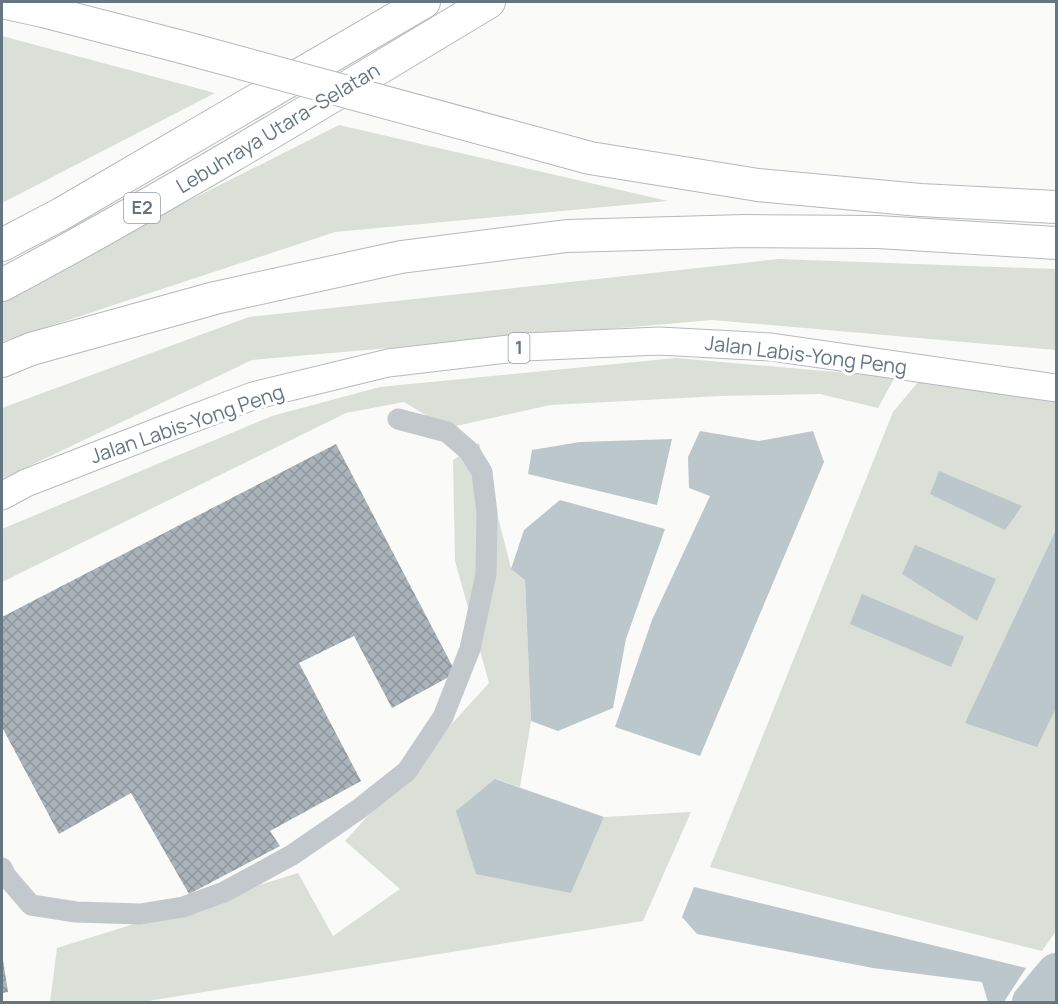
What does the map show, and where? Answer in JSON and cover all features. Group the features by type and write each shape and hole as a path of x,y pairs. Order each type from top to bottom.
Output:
{"highway":[{"path":"2,2 182,47 590,158 758,184 920,200 1056,207"},
{"name":"Lebuhraya Utara–Selatan","path":"2,245 61,214 424,2"},
{"name":"Lebuhraya Utara–Selatan","path":"2,285 76,246 489,2"},
{"path":"2,361 31,349 215,298 401,257 567,236 745,231 878,232 1056,243"}],"main road":[{"name":"Jalan Labis-Yong Peng","path":"2,496 26,483 253,396 388,363 525,347 659,340 771,347 1056,388"}],"lane":[{"path":"2,868 6,876 32,905 76,912 140,914 183,907 224,892 292,855 359,809 407,771 442,717 471,649 486,574 487,513 482,472 469,451 447,432 398,419"}],"shaded area":[{"path":"2,36 215,93 2,203"},
{"path":"339,125 668,201 335,232 2,342 2,295"},
{"path":"779,259 1056,269 1056,350 712,320 252,360 2,479 2,408 249,317"},
{"path":"676,358 895,377 878,408 820,394 720,396 550,405 447,428 404,402 346,413 2,582 2,529 272,416 380,387"},
{"path":"919,381 1056,401 1056,931 1042,951 710,867 893,412"},
{"path":"700,431 759,441 813,431 824,462 700,756 615,727 652,620 710,496 689,488 688,457"},
{"path":"672,439 657,505 528,474 532,450 580,442"},
{"path":"479,443 511,568 525,580 531,721 520,787 495,779 571,893 604,817 691,812 643,921 142,1002 50,1002 57,948 298,873 333,936 400,889 345,841 489,683 455,561 453,460"},
{"path":"939,471 1022,506 1005,530 930,494"},
{"path":"560,500 665,529 626,639 613,708 558,731 531,721 525,580 511,569 524,530"},
{"path":"1056,530 1056,708 1037,747 965,723"},
{"path":"915,545 996,579 977,621 902,574"},
{"path":"862,594 964,637 951,667 850,624"},
{"path":"495,779 604,817 571,893 476,874 456,811"},
{"path":"694,887 1026,968 1004,1002 988,1002 982,982 873,968 697,934 682,917"}],"building":[{"path":"336,444 456,673 392,708 354,636 299,663 361,781 270,831 280,846 189,894 131,793 59,834 2,727 2,617"},
{"path":"2,960 8,992 2,993"}],"waterway":[{"path":"1031,1002 1056,972"}]}
